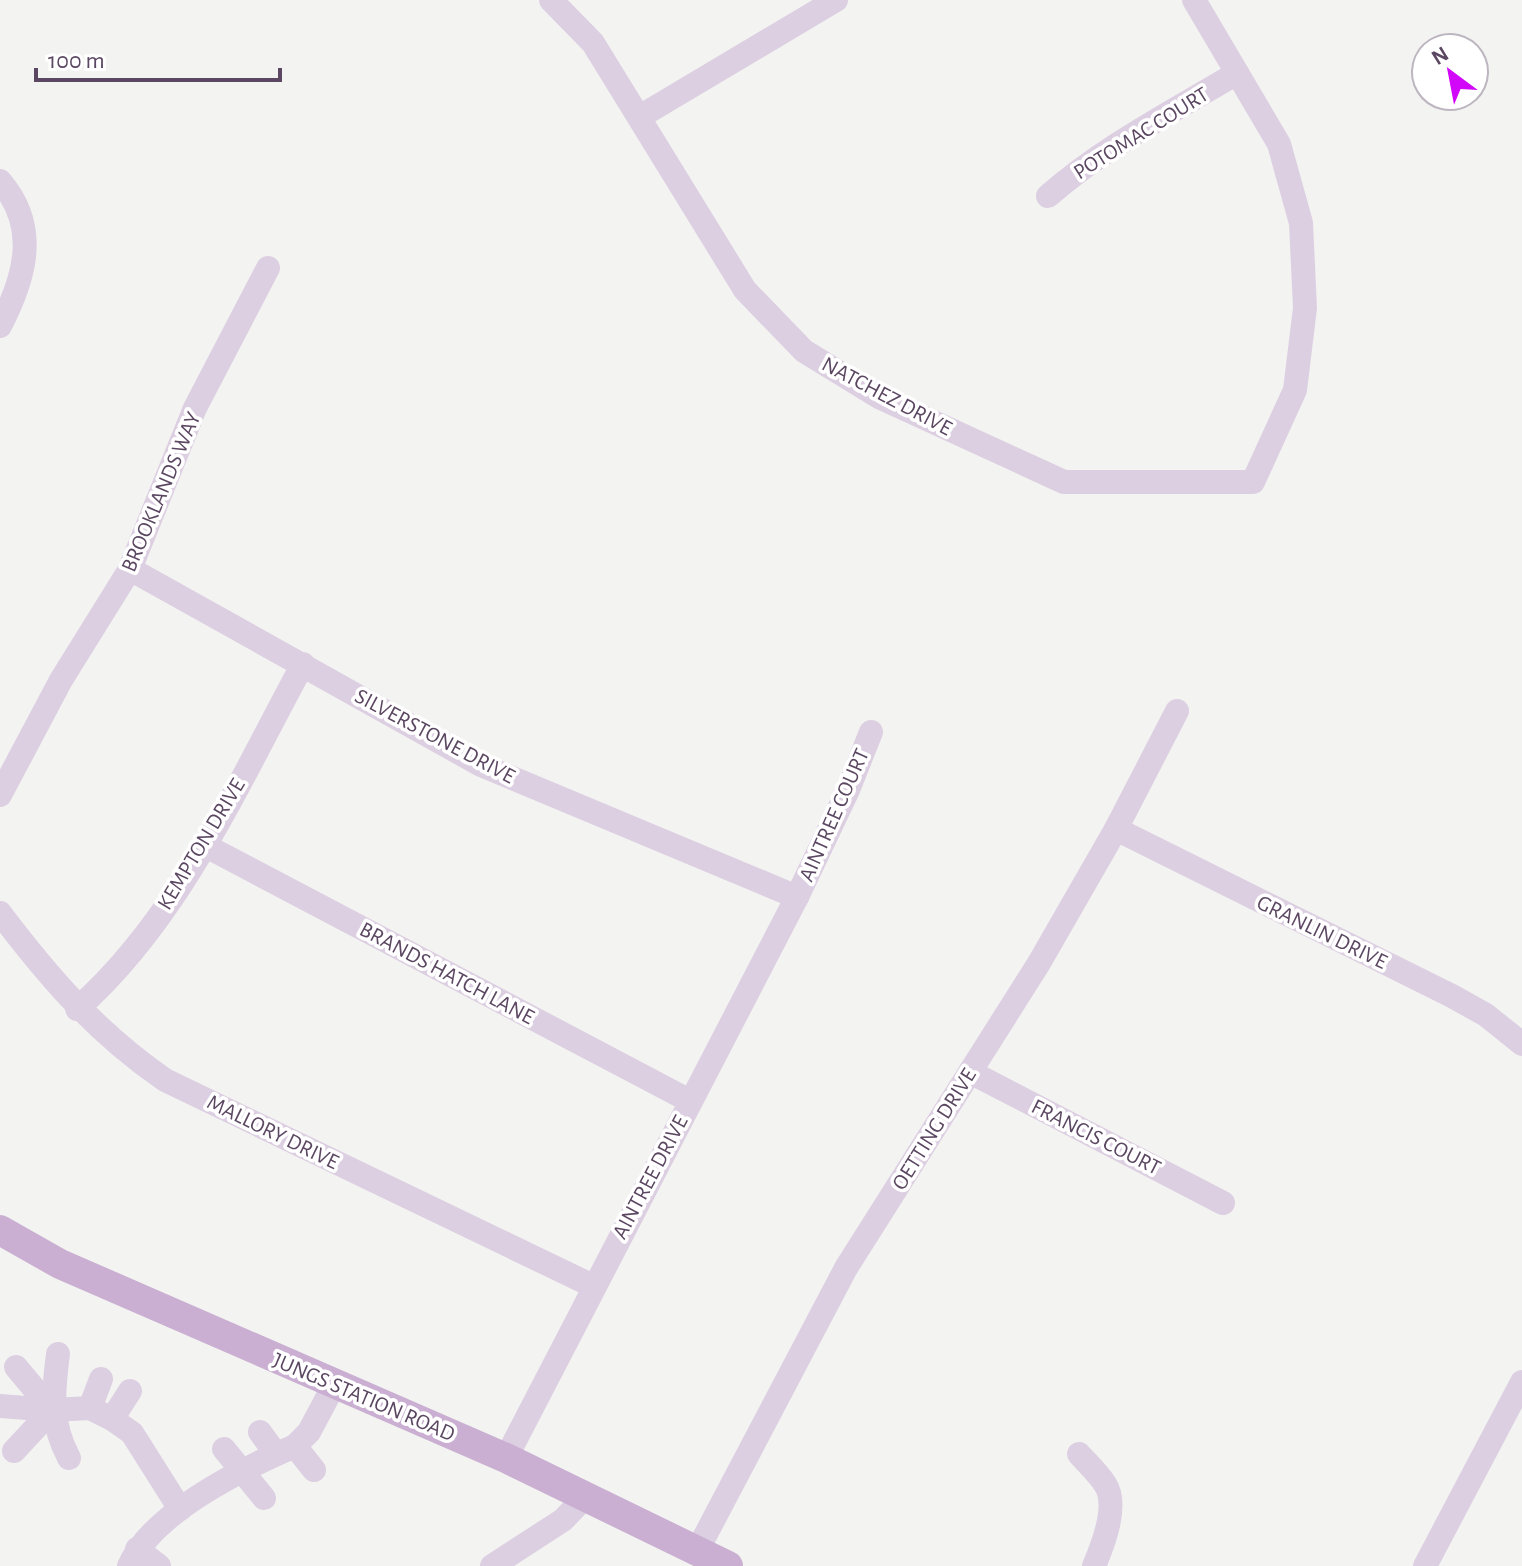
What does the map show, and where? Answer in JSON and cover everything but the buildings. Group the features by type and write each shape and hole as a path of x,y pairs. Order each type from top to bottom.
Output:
{"main road":[{"name":"JUNGS STATION ROAD","path":"0,1230 60,1264 506,1458 728,1566"}],"street":[{"name":"NATCHEZ DRIVE","path":"551,0 593,43 641,116 745,290 804,351 879,397 1064,482 1253,482 1295,390 1305,308 1301,223 1279,144 1237,73"},
{"path":"641,116 836,0"},
{"path":"1194,0 1237,73"},
{"name":"POTOMAC COURT","path":"1048,196 1082,166 1237,73"},
{"path":"0,181 19,209 26,238 25,269 0,326"},
{"name":"BROOKLANDS WAY","path":"0,795 61,680 130,569 195,408 268,268"},
{"name":"SILVERSTONE DRIVE","path":"130,569 481,765 797,897"},
{"name":"KEMPTON DRIVE","path":"77,1009 112,978 148,933 204,845 303,664"},
{"name":"OETTING DRIVE","path":"697,1551 846,1268 1039,963 1116,829 1177,711"},
{"name":"AINTREE COURT","path":"797,897 848,790 871,732"},
{"name":"GRANLIN DRIVE","path":"1116,829 1452,996 1486,1015 1522,1044"},
{"name":"BRANDS HATCH LANE","path":"204,845 690,1101"},
{"name":"AINTREE DRIVE","path":"506,1458 797,897"},
{"name":"MALLORY DRIVE","path":"0,913 77,1009 119,1048 165,1080 593,1286"},
{"name":"FRANCIS COURT","path":"970,1072 1223,1203"},
{"path":"58,1354 52,1410 59,1440 69,1458"},
{"path":"16,1367 52,1410"},
{"path":"101,1379 101,1413"},
{"path":"1425,1566 1522,1382"},
{"path":"159,1566 133,1558 180,1509 286,1450 309,1432 334,1385"},
{"path":"101,1413 130,1391"},
{"path":"0,1406 101,1413 132,1433 180,1509"},
{"path":"14,1451 52,1410"},
{"path":"260,1432 314,1470"},
{"path":"224,1449 264,1498"},
{"path":"1079,1454 1107,1486 1109,1502 1104,1543 1094,1566"},
{"path":"492,1566 563,1520 585,1497"}]}
